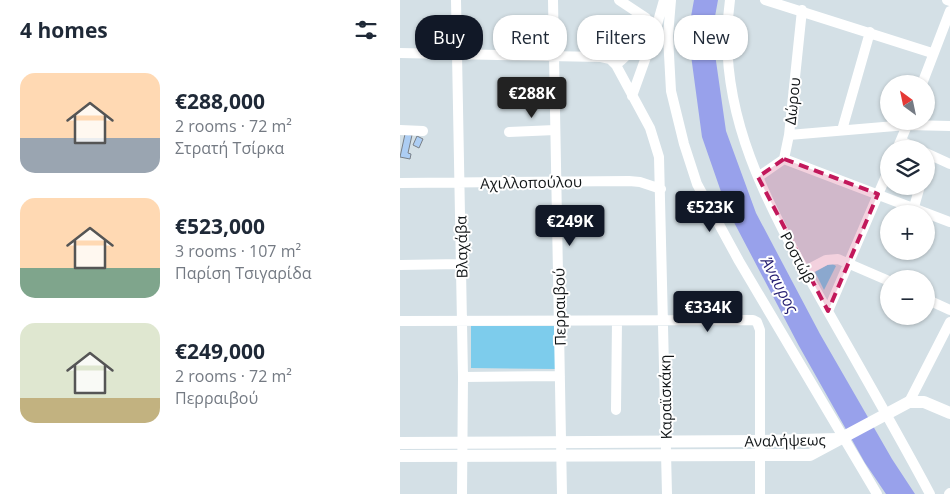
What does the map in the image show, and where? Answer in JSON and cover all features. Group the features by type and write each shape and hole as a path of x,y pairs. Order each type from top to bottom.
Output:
{"main road":[{"path":"844,437 909,402 924,402 950,413"},
{"name":"Αναλήψεως","path":"400,443 759,441 844,437"},
{"name":"Αναλήψεως","path":"400,456 810,455 844,437"}],"street":[{"name":"Βλαχάβα","path":"456,0 456,15"},
{"name":"Περραιβού","path":"553,0 553,15"},
{"path":"616,65 640,42 647,26 646,18 619,0"},
{"path":"632,96 664,0"},
{"path":"671,0 668,36 672,91 684,144 698,184 739,261 877,494"},
{"name":"Ροστώβ","path":"730,0 727,43 729,82 743,141 758,178 805,271 930,494"},
{"path":"765,0 802,10 932,53"},
{"name":"Δώρου","path":"784,159 789,135 802,10"},
{"path":"925,75 950,11"},
{"path":"842,130 870,32"},
{"path":"400,53 415,53"},
{"name":"Καραϊσκάκη","path":"567,56 606,58 616,65 656,142 661,189 667,494"},
{"name":"Βλαχάβα","path":"457,60 463,376 462,494"},
{"name":"Περραιβού","path":"554,60 562,494"},
{"path":"935,125 950,126"},
{"path":"789,135 880,126"},
{"path":"400,130 423,131"},
{"path":"509,132 555,130"},
{"path":"758,178 784,159 908,205"},
{"path":"935,159 950,164"},
{"name":"Αχιλλοπούλου","path":"400,183 640,182 661,189"},
{"path":"828,310 880,189"},
{"path":"935,216 950,222"},
{"path":"805,271 831,259 849,262 880,277"},
{"path":"400,264 461,264"},
{"path":"935,303 950,310"},
{"path":"400,321 752,320 757,322 760,330 760,494"},
{"path":"616,410 617,321"},
{"path":"909,402 950,322"},
{"path":"463,376 560,376"}],"highlighted area":[{"path":"784,159 878,194 828,311 758,177"}],"shaded area":[{"path":"831,263 836,266 824,290 815,272"},
{"path":"471,326 556,326 556,369 471,368"}],"water":[{"path":"694,0 718,0 715,15 691,15"},
{"name":"Άναυρος","path":"692,60 716,60 726,131 756,213 820,334 892,459 915,494 886,494 865,463 799,346 727,209 702,137"}],"building":[{"path":"405,134 412,135 408,153 411,154 410,159 400,157"},
{"path":"417,136 423,139 419,148 413,145"}]}
